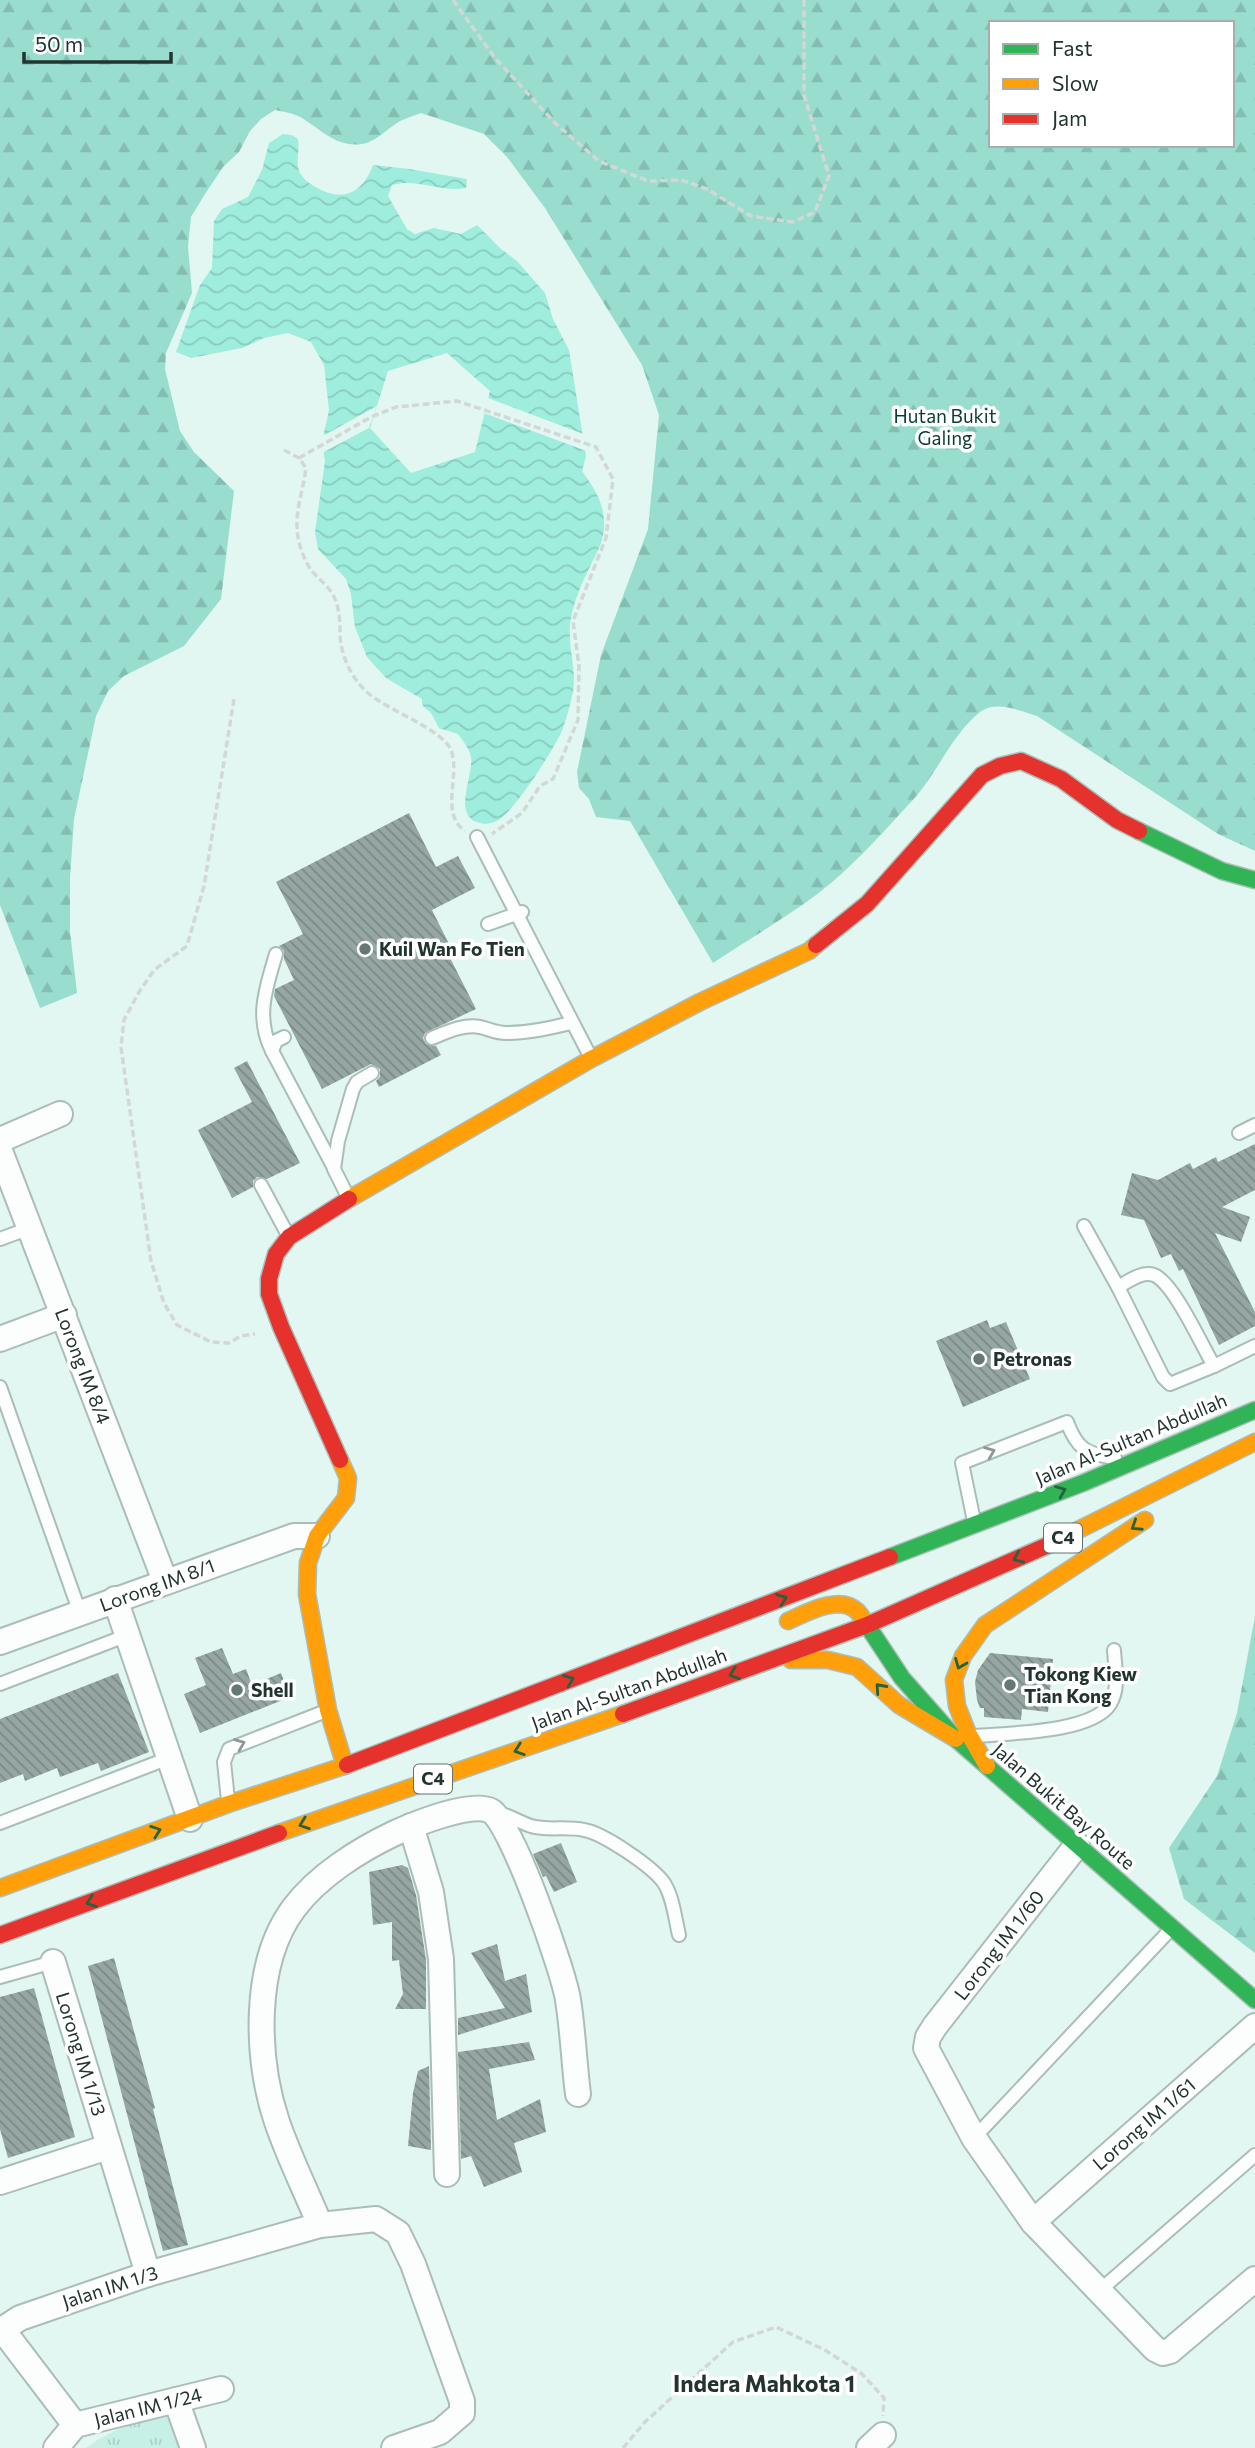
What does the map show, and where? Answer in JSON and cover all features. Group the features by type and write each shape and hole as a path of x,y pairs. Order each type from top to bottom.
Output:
{"main road":[{"path":"488,1728 345,1766 328,1710 307,1594 308,1563 317,1536 346,1498 348,1478 269,1294 269,1279 276,1254 289,1237 349,1199 591,1059 700,1002 809,951 867,904 982,775 1000,766 1021,761 1061,779 1117,820 1222,872 1255,880"},
{"path":"1094,1496 1255,1411"},
{"name":"Jalan Al-Sultan Abdullah","path":"0,1888 228,1804 345,1766 975,1525 1255,1411"},
{"name":"Jalan Al-Sultan Abdullah","path":"0,1935 371,1800 556,1738 867,1625 1035,1551 1255,1442"},
{"path":"1185,1494 1255,1449"},
{"path":"964,1738 955,1695 956,1668 985,1625 1162,1509"},
{"path":"867,1625 884,1599"},
{"name":"Jalan Bukit Bay Route","path":"767,1629 818,1610 843,1605 855,1609 902,1678 964,1738 987,1766 1255,2000"},
{"path":"772,1660 828,1659 851,1665 866,1672 889,1698 917,1719 964,1738"}],"street":[{"path":"0,1140 60,1114"},
{"name":"Lorong IM 8/4","path":"0,1151 164,1581"},
{"path":"0,1339 64,1315"},
{"name":"Lorong IM 8/1","path":"0,1642 294,1536 317,1536"},
{"path":"115,1599 190,1819"},
{"path":"371,1800 383,1839"},
{"path":"320,2225 277,2121 262,2059 266,1977 277,1937 293,1909 332,1871 383,1839 411,1826 475,1807 492,1811 501,1821 562,1969 568,1999 578,2094"},
{"path":"411,1826 431,1892 441,1959 447,2174"},
{"name":"Lorong IM 1/60","path":"974,2138 926,2048 928,2038 1077,1845"},
{"name":"Lorong IM 1/13","path":"53,1962 148,2274"},
{"name":"Lorong IM 1/61","path":"1033,2222 1255,2026"},
{"path":"974,2138 1033,2222 1098,2292 1163,2353 1170,2351 1255,2279"},
{"path":"0,2182 108,2147"},
{"name":"Jalan IM 1/3","path":"1,2330 20,2318 148,2274 320,2225 376,2219 398,2233 413,2264 462,2401 462,2413 440,2432 394,2448"},
{"path":"1,2330 75,2425 56,2448"},
{"name":"Jalan IM 1/24","path":"75,2425 221,2389"},
{"path":"176,2400 193,2448"}],"lane":[{"path":"477,837 520,913 591,1059"},
{"path":"488,924 520,913"},
{"path":"275,954 262,1001 265,1036 349,1199"},
{"path":"432,1038 457,1028 479,1027 495,1032 515,1033 572,1023"},
{"path":"272,1051 276,1041 284,1037"},
{"path":"334,1168 338,1140 353,1089 357,1082 372,1073"},
{"path":"1238,1133 1255,1125"},
{"path":"261,1185 289,1237"},
{"path":"1084,1226 1163,1377 1170,1384 1255,1346"},
{"path":"0,1239 30,1228"},
{"path":"1118,1287 1140,1275 1153,1275 1167,1285 1214,1366"},
{"path":"0,1387 80,1613"},
{"path":"975,1525 962,1463 1067,1422 1074,1442 1084,1449 1095,1454 1133,1460"},
{"path":"0,1684 128,1636"},
{"path":"964,1738 1075,1725 1104,1712 1116,1687 1114,1650"},
{"path":"228,1804 224,1762 229,1749 328,1710"},
{"path":"0,1823 169,1758"},
{"path":"492,1811 531,1826 588,1830 605,1838 663,1882 669,1894 678,1935"},
{"path":"974,2138 1171,1929"},
{"path":"0,1977 53,1962"},
{"path":"1098,2292 1255,2155"}],"path":[{"path":"453,0 495,58 555,123 599,161 648,181 681,180 707,189 751,216 793,222 814,212 829,176 804,95 804,0"},
{"path":"285,450 299,458 306,468 298,506 299,541 312,572 322,579 333,596 338,609 343,651 349,670 367,692 396,712 432,731 451,750 455,774 453,814 461,829 477,837 493,834 522,813 540,786 553,779 579,720 579,666 573,621 582,594 597,567 606,538 613,479 596,447 457,401 396,407 370,416 299,458"},
{"path":"234,699 204,886 187,946 155,970 139,992 124,1020 121,1047 151,1261 164,1303 177,1325 211,1342 229,1343 241,1336 281,1327"},
{"path":"623,2448 645,2422 733,2342 776,2327 825,2350 862,2374 884,2398 876,2442"}],"green space":[{"name":"Hutan Bukit Galing","path":"0,0 1255,0 1255,851 1218,834 1037,716 993,707 980,712 970,721 912,801 829,885 713,963 630,821 596,817 589,799 579,788 577,772 601,655 648,529 659,415 642,365 545,208 507,157 484,134 421,113 400,121 372,141 353,144 329,137 299,116 275,110 261,119 250,131 239,152 223,167 191,217 188,246 192,293 166,353 165,369 180,431 194,452 234,491 221,599 184,646 124,676 108,691 96,716 74,819 70,931 77,993 40,1008 0,905"},
{"path":"1255,1616 1255,1953 1184,1899 1169,1848 1217,1776 1237,1713"},
{"path":"167,2416 178,2448 86,2448 125,2427"}],"water":[{"path":"283,134 298,139 298,165 304,179 321,190 338,195 359,187 373,165 467,179 466,188 457,189 411,183 392,185 388,196 407,229 415,234 434,228 461,234 477,225 517,261 545,293 553,319 569,350 586,456 582,471 600,502 604,531 571,618 574,683 563,728 524,792 507,813 493,823 480,823 471,819 467,813 465,804 471,757 466,745 458,734 439,728 431,713 422,705 422,699 386,678 367,657 355,627 351,594 346,579 318,549 315,532 325,461 322,442 329,410 324,365 311,342 288,333 264,338 242,348 191,358 176,352 200,285 212,268 214,221 222,209 248,197 262,170 269,143","holes":["447,353 490,391 475,452 411,473 370,428 388,371"]}],"pier":[{"path":"488,398 586,435 589,452 484,413"},
{"path":"377,406 369,428 320,454 319,438"}],"building":[{"name":"Kuil Wan Fo Tien","path":"409,813 436,867 458,856 475,888 432,910 453,952 448,954 476,1009 425,1033 423,1038 426,1044 436,1046 441,1055 379,1087 376,1081 380,1077 380,1069 371,1064 322,1089 274,996 275,989 294,980 284,959 284,951 279,946 303,934 276,882"},
{"path":"247,1061 300,1163 267,1179 257,1177 253,1181 253,1187 232,1198 198,1130 252,1102 234,1068"},
{"path":"1255,1144 1255,1190 1222,1207 1250,1217 1241,1242 1215,1233 1255,1312 1255,1326 1219,1345 1183,1269 1179,1271 1171,1254 1161,1258 1144,1220 1121,1215 1132,1173 1158,1180 1190,1163 1193,1169 1216,1157 1218,1162"},
{"path":"987,1320 990,1328 1006,1322 1030,1379 963,1407 936,1341"},
{"path":"222,1648 233,1674 246,1669 252,1685 281,1673 290,1697 200,1733 184,1694 206,1685 195,1658"},
{"name":"Tokong Kiew Tian Kong","path":"990,1653 1053,1659 1048,1712 1022,1709 1021,1720 984,1717 984,1708 980,1708 977,1700 975,1682 978,1670"},
{"path":"118,1673 149,1752 101,1771 98,1763 60,1777 57,1768 25,1781 23,1774 0,1783 0,1719"},
{"path":"561,1843 577,1882 554,1892 546,1876 543,1877 533,1854"},
{"path":"402,1865 408,1868 416,1895 426,1960 426,2009 395,2009 403,1994 399,1960 392,1961 392,1922 373,1925 369,1872"},
{"path":"497,1944 505,1981 526,1974 532,2012 458,2035 458,2018 505,2008 471,1953"},
{"path":"114,1958 155,2108 153,2109 188,2245 163,2251 88,1966"},
{"path":"34,1988 75,2137 8,2158 0,2129 0,1997"},
{"path":"529,2042 535,2060 489,2069 497,2120 540,2099 546,2132 514,2143 522,2172 484,2187 471,2156 461,2159 458,2052"},
{"path":"429,2066 431,2150 408,2146 418,2071"}],"traffic: fast":[{"path":"1139,831 1222,871 1255,880"},
{"path":"890,1557 1083,1483 1255,1410"},
{"path":"867,1625 902,1678 956,1739 1255,2000"}],"traffic: slow":[{"path":"349,1199 591,1059 700,1002 809,951 816,945"},
{"path":"1046,1546 1255,1442"},
{"path":"340,1460 348,1478 346,1498 317,1536 308,1563 307,1594 328,1710 345,1766"},
{"path":"987,1766 967,1731 957,1706 954,1680 963,1656 985,1625 1145,1520"},
{"path":"788,1621 822,1607 841,1604 857,1611 867,1625"},
{"path":"791,1660 828,1660 857,1667 899,1705 956,1739"},
{"path":"279,1833 623,1714"},
{"path":"0,1888 228,1804 347,1765"}],"traffic: jam":[{"path":"816,945 867,904 982,775 1000,766 1021,761 1061,779 1117,820 1139,831"},
{"path":"340,1460 281,1327 269,1294 269,1279 276,1254 289,1237 349,1199"},
{"path":"623,1714 867,1625 1046,1546"},
{"path":"347,1765 890,1557"},
{"path":"0,1935 279,1833"}],"place":[{"name":"Kuil Wan Fo Tien","path":"365,949"},
{"name":"Petronas","path":"979,1359"},
{"name":"Tokong Kiew Tian Kong","path":"1010,1685"},
{"name":"Shell","path":"237,1690"}],"district":[{"name":"Indera Mahkota 1","path":"764,2384"}]}
